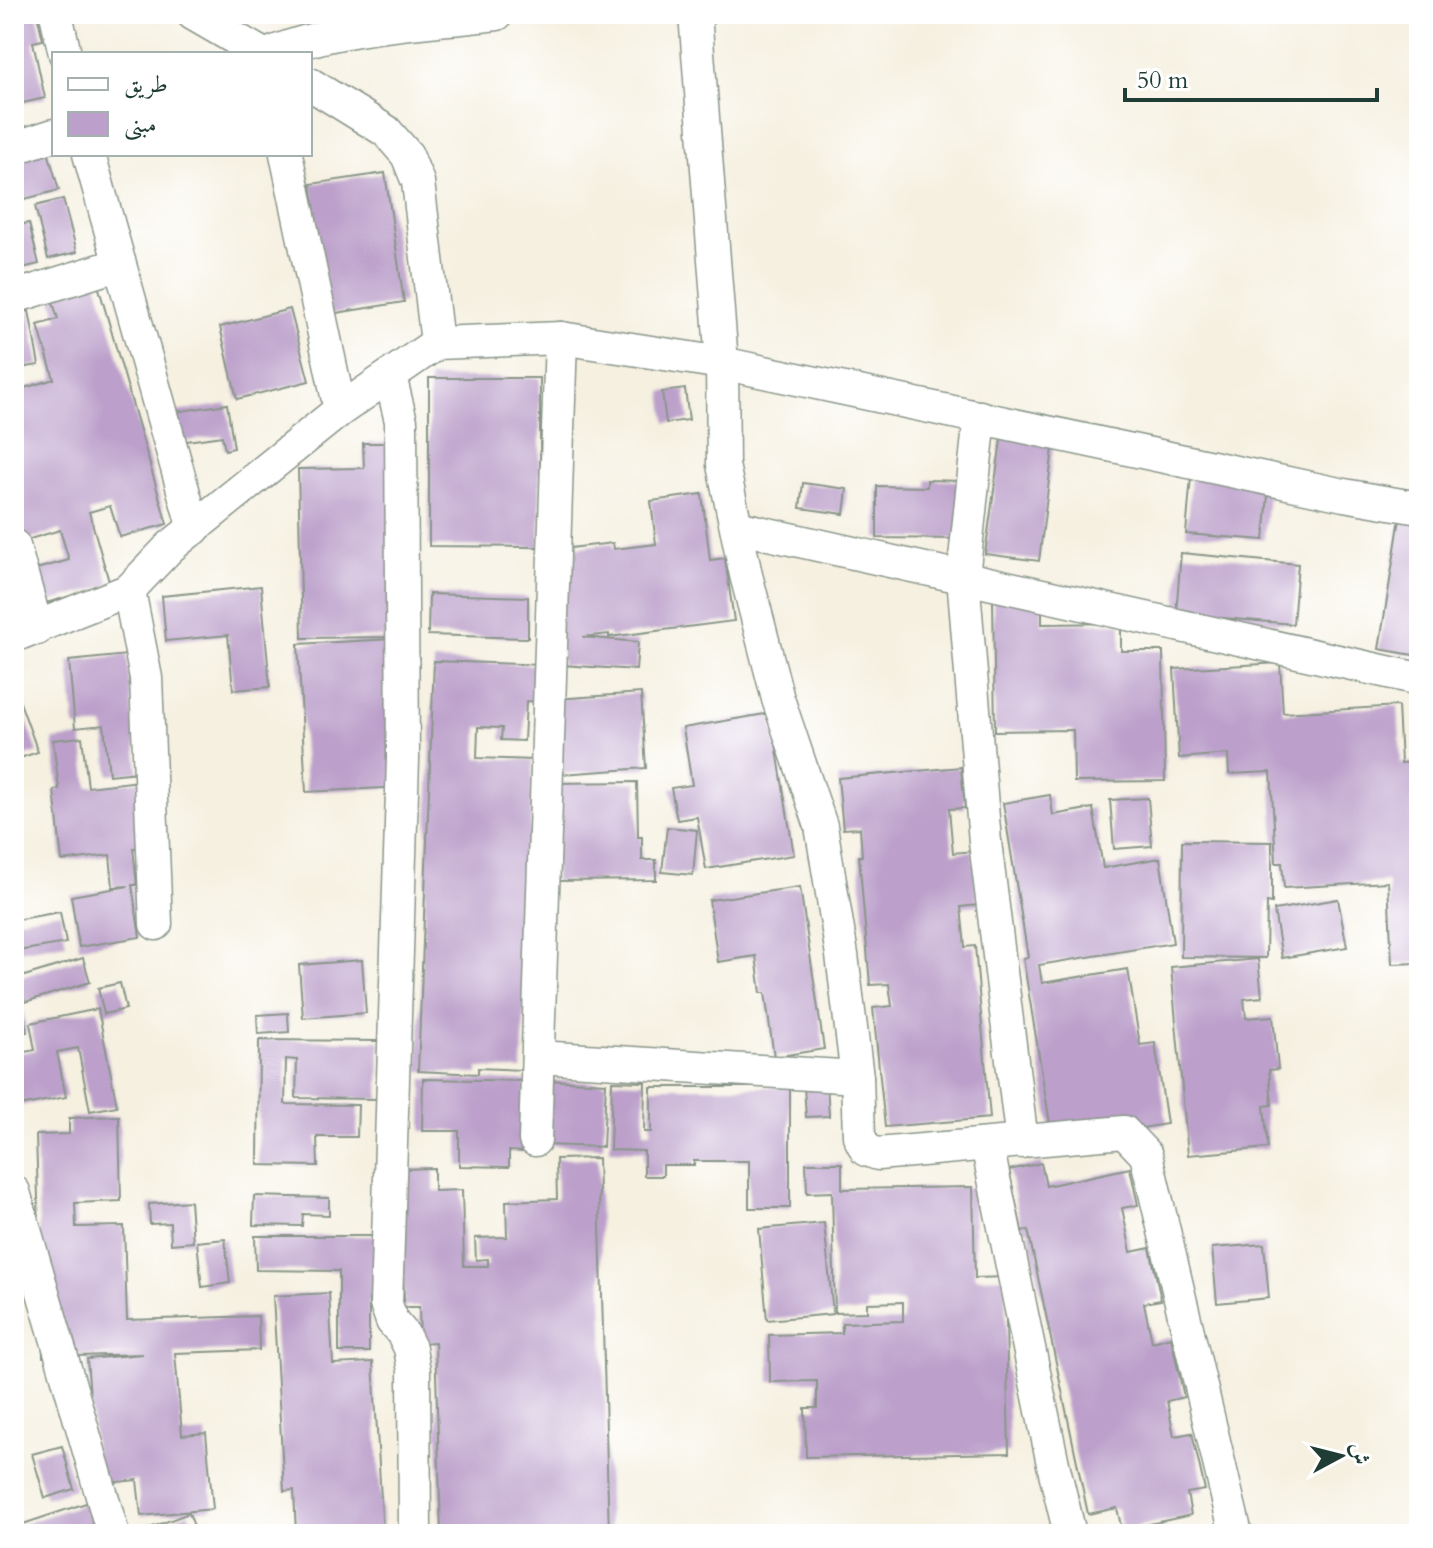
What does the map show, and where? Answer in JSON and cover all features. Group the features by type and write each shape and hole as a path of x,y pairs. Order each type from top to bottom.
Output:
{"street":[{"path":"56,14 65,52"},
{"path":"193,14 259,52"},
{"path":"274,52 295,43 354,31 497,14"},
{"path":"695,14 722,363 723,465 778,699 821,826 842,955 857,1077 859,1136 866,1150 878,1154 1124,1132 1146,1155 1236,1534"},
{"path":"312,85 386,131 407,155 418,182 437,343"},
{"path":"14,148 52,136"},
{"path":"90,156 194,529"},
{"path":"286,156 340,410"},
{"path":"14,297 120,264"},
{"path":"535,1140 561,338"},
{"path":"14,546 25,633 129,590 170,547 340,410 437,343 561,338 722,363 1344,495 1419,508"},
{"path":"390,376 401,421 403,759 386,1304 392,1321 410,1348 414,1371 415,1534"},
{"path":"980,417 963,577 985,842 1022,1142"},
{"path":"737,527 1419,679"},
{"path":"129,590 146,678 156,924"},
{"path":"538,1057 857,1077"},
{"path":"987,1145 1070,1534"},
{"path":"14,1192 113,1534"}],"building":[{"path":"14,14 37,14 43,40 33,42 45,98 14,105"},
{"path":"45,141 59,190 14,202 14,150"},
{"path":"385,173 404,302 330,314 311,184"},
{"path":"63,199 77,252 48,259 35,206"},
{"path":"29,223 39,264 14,270 14,226"},
{"path":"96,278 167,524 120,537 110,506 89,512 110,585 39,605 29,571 69,560 60,530 23,541 14,511 14,391 54,379 38,325 58,319 50,292"},
{"path":"290,309 309,381 237,399 220,327"},
{"path":"29,311 39,365 14,369 14,313"},
{"path":"429,378 540,378 540,547 429,546"},
{"path":"685,389 689,420 666,423 662,392"},
{"path":"227,404 234,448 225,450 222,436 179,442 175,412"},
{"path":"1002,433 1054,440 1039,561 985,554"},
{"path":"363,443 391,443 395,637 302,638 298,469 364,468"},
{"path":"1191,476 1269,483 1264,540 1186,534"},
{"path":"927,480 962,481 962,539 877,538 877,486 927,487"},
{"path":"803,483 847,489 844,514 800,508"},
{"path":"702,494 710,560 725,558 734,621 609,637 609,634 583,637 638,642 636,670 562,665 553,550 613,543 614,549 656,544 651,501"},
{"path":"1400,518 1419,521 1419,656 1379,649"},
{"path":"1181,553 1298,564 1293,624 1176,614"},
{"path":"261,586 270,687 233,690 228,635 166,641 162,596"},
{"path":"429,594 528,597 528,638 428,635"},
{"path":"993,599 1042,599 1042,624 1121,623 1121,651 1163,651 1165,781 1074,782 1073,730 995,731"},
{"path":"394,639 403,787 306,792 298,644"},
{"path":"127,655 138,772 109,775 104,725 75,728 69,661"},
{"path":"434,661 544,665 543,702 526,701 524,741 501,740 502,728 478,727 477,758 533,760 522,1070 478,1068 478,1074 418,1071"},
{"path":"1280,663 1283,713 1398,706 1401,763 1419,762 1419,963 1392,964 1388,882 1284,888 1282,863 1276,863 1271,772 1229,774 1228,754 1179,758 1174,669"},
{"path":"14,686 38,752 14,760"},
{"path":"641,693 646,768 562,774 556,699"},
{"path":"771,713 794,855 706,869 697,817 677,820 671,788 692,785 683,728"},
{"path":"82,737 88,787 148,780 156,845 133,848 137,885 132,885 140,937 79,947 71,896 129,886 113,887 110,855 62,861 54,790 59,789 53,740"},
{"path":"961,767 965,808 949,809 953,853 973,851 978,905 961,907 965,947 975,946 990,1118 885,1127 873,1008 892,1006 889,984 870,985 859,856 862,856 860,828 843,829 838,778"},
{"path":"637,782 638,837 642,837 642,860 656,860 656,880 555,881 554,783"},
{"path":"1050,795 1053,815 1093,808 1103,868 1160,858 1173,943 1039,965 1042,983 1128,969 1140,1045 1155,1043 1167,1124 1053,1142 1023,958 1028,957 1003,803"},
{"path":"1148,798 1152,846 1114,849 1110,800"},
{"path":"667,827 697,830 693,875 662,872"},
{"path":"1182,841 1272,842 1272,903 1267,902 1266,958 1181,957"},
{"path":"800,887 824,1049 774,1057 756,956 718,962 709,900"},
{"path":"1338,899 1347,947 1282,958 1274,910"},
{"path":"60,912 66,943 18,951 14,920"},
{"path":"83,958 90,982 25,1002 18,978"},
{"path":"1258,959 1262,997 1244,999 1246,1018 1273,1016 1278,1069 1269,1070 1272,1105 1264,1106 1268,1148 1188,1155 1171,967"},
{"path":"362,960 366,1013 303,1018 299,965"},
{"path":"17,978 27,1032 14,1034 14,979"},
{"path":"120,983 126,1009 104,1014 98,988"},
{"path":"98,1009 117,1106 90,1111 78,1048 57,1052 66,1097 14,1107 14,1054 35,1050 30,1023"},
{"path":"288,1013 289,1032 258,1034 257,1015"},
{"path":"259,1040 380,1041 379,1099 296,1098 297,1060 286,1059 285,1104 358,1105 357,1137 317,1137 318,1166 258,1165"},
{"path":"423,1079 526,1081 525,1152 509,1151 509,1167 459,1166 459,1131 422,1131"},
{"path":"548,1080 606,1083 603,1147 545,1145"},
{"path":"612,1081 645,1082 644,1132 651,1132 651,1087 790,1087 790,1208 749,1208 749,1161 694,1161 694,1165 663,1165 663,1176 644,1176 644,1151 610,1150"},
{"path":"827,1084 829,1116 806,1117 804,1086"},
{"path":"119,1116 121,1201 75,1203 76,1227 124,1226 127,1320 258,1316 259,1350 175,1353 182,1435 206,1433 213,1509 141,1516 137,1480 97,1484 87,1359 143,1354 43,1357 36,1135 69,1134 69,1118"},
{"path":"598,1158 609,1534 441,1534 435,1342 420,1343 419,1307 405,1307 406,1320 381,1302 404,1301 400,1169 434,1168 434,1191 462,1190 464,1266 488,1266 488,1259 476,1260 475,1238 507,1237 506,1201 557,1199 556,1159"},
{"path":"806,1163 842,1163 842,1189 973,1187 975,1278 1005,1277 1009,1453 806,1457 805,1408 817,1408 817,1381 770,1382 769,1335 842,1333 842,1323 903,1321 903,1302 867,1303 867,1312 835,1313 832,1192 807,1193"},
{"path":"1041,1163 1046,1186 1130,1168 1138,1205 1122,1208 1131,1252 1150,1248 1161,1300 1144,1303 1152,1342 1171,1337 1184,1397 1167,1401 1174,1436 1192,1433 1205,1490 1187,1493 1191,1515 1122,1530 1117,1508 1088,1514 1028,1230 1022,1231 1009,1170"},
{"path":"254,1196 329,1198 329,1215 303,1214 302,1226 253,1225"},
{"path":"190,1201 193,1242 171,1244 170,1223 150,1224 149,1204"},
{"path":"824,1223 833,1314 767,1320 759,1229"},
{"path":"255,1236 381,1236 381,1300 369,1300 369,1352 339,1352 339,1271 256,1270"},
{"path":"225,1239 230,1283 202,1287 197,1242"},
{"path":"1264,1244 1269,1298 1217,1303 1212,1248"},
{"path":"329,1293 333,1364 373,1362 383,1534 296,1534 294,1490 284,1491 273,1296"},
{"path":"62,1446 74,1489 45,1498 32,1454"},
{"path":"92,1501 102,1534 14,1534 14,1527"},
{"path":"189,1513 197,1534 149,1534 147,1529"}]}
